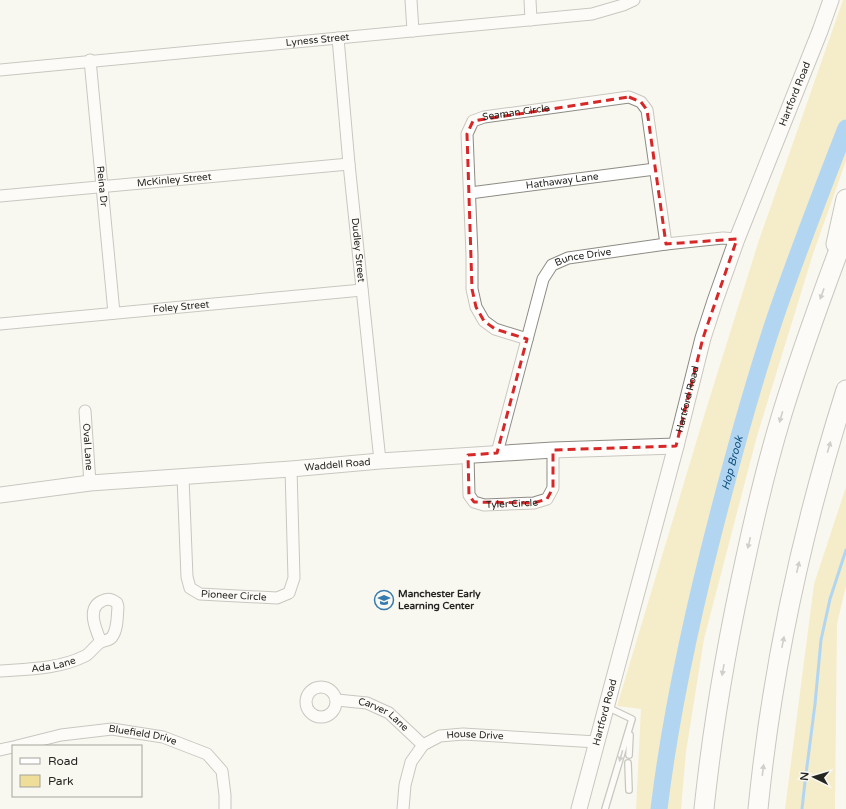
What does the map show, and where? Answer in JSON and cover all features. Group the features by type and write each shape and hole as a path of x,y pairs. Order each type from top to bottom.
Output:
{"highway":[{"path":"833,264 846,199"},
{"path":"704,809 712,742 726,654 741,578 760,495 794,377 846,231"},
{"path":"758,809 777,670 804,539 825,459 846,390"},
{"path":"804,539 829,485 846,434"}],"main road":[{"name":"Hartford Road","path":"579,809 676,446 703,338 737,239 831,0"},
{"name":"Waddell Road","path":"0,495 90,483 291,469 380,461 553,450 676,446"}],"street":[{"path":"411,0 412,31"},
{"path":"530,0 532,20"},
{"name":"Lyness Street","path":"0,70 90,60 592,14 623,5 634,0"},
{"name":"Dudley Street","path":"338,38 349,164 380,461"},
{"name":"Reina Dr","path":"90,60 114,313"},
{"name":"Seaman Circle","path":"527,339 495,329 484,321 476,307 472,289 467,134 473,121 484,117 629,97 641,102 647,110 666,244"},
{"name":"McKinley Street","path":"0,196 349,164"},
{"name":"Hathaway Lane","path":"470,193 655,169"},
{"name":"Bunce Drive","path":"497,453 544,279 552,265 568,258 666,244 723,238 737,239"},
{"name":"Foley Street","path":"0,324 362,290"},
{"name":"Oval Lane","path":"85,411 90,483"},
{"name":"Tyler Circle","path":"468,455 469,496 474,502 484,505 534,503 547,499 553,488 553,450"},
{"name":"Pioneer Circle","path":"184,477 187,577 190,588 200,594 277,598 289,593 294,578 291,469"},
{"name":"Ada Lane","path":"0,671 46,667 66,663 86,656 101,642"},
{"name":"Carver Lane","path":"337,700 367,703 389,713 423,745"},
{"name":"Bluefield Drive","path":"21,745 61,736 112,729 163,738 207,754 222,771 225,809"},
{"name":"House Drive","path":"403,809 405,785 411,762 423,745 440,736 462,734 597,742"},
{"path":"0,750 12,747"}],"lane":[{"path":"605,809 632,719 606,707"},
{"path":"629,755 630,724"},
{"path":"628,763 629,790"}],"highlighted area":[{"path":"629,97 641,102 647,110 666,244 737,239 703,338 676,446 553,450 553,488 547,499 534,503 474,502 469,495 468,455 497,453 527,339 495,329 484,321 476,307 472,289 467,134 473,121"}],"green space":[{"path":"843,0 846,0 846,161 813,254 757,436 704,639 686,752 681,809 636,809 641,709 617,706 704,416 759,240"},
{"path":"846,487 846,586 837,624 835,809 785,809 814,584"}],"waterway":[{"name":"Hop Brook","path":"659,809 664,769 686,650 704,571 735,449 774,321 846,128"},
{"path":"802,809 821,640 830,599 846,550"}],"place":[{"name":"Manchester Early Learning Center","path":"384,600"}]}
